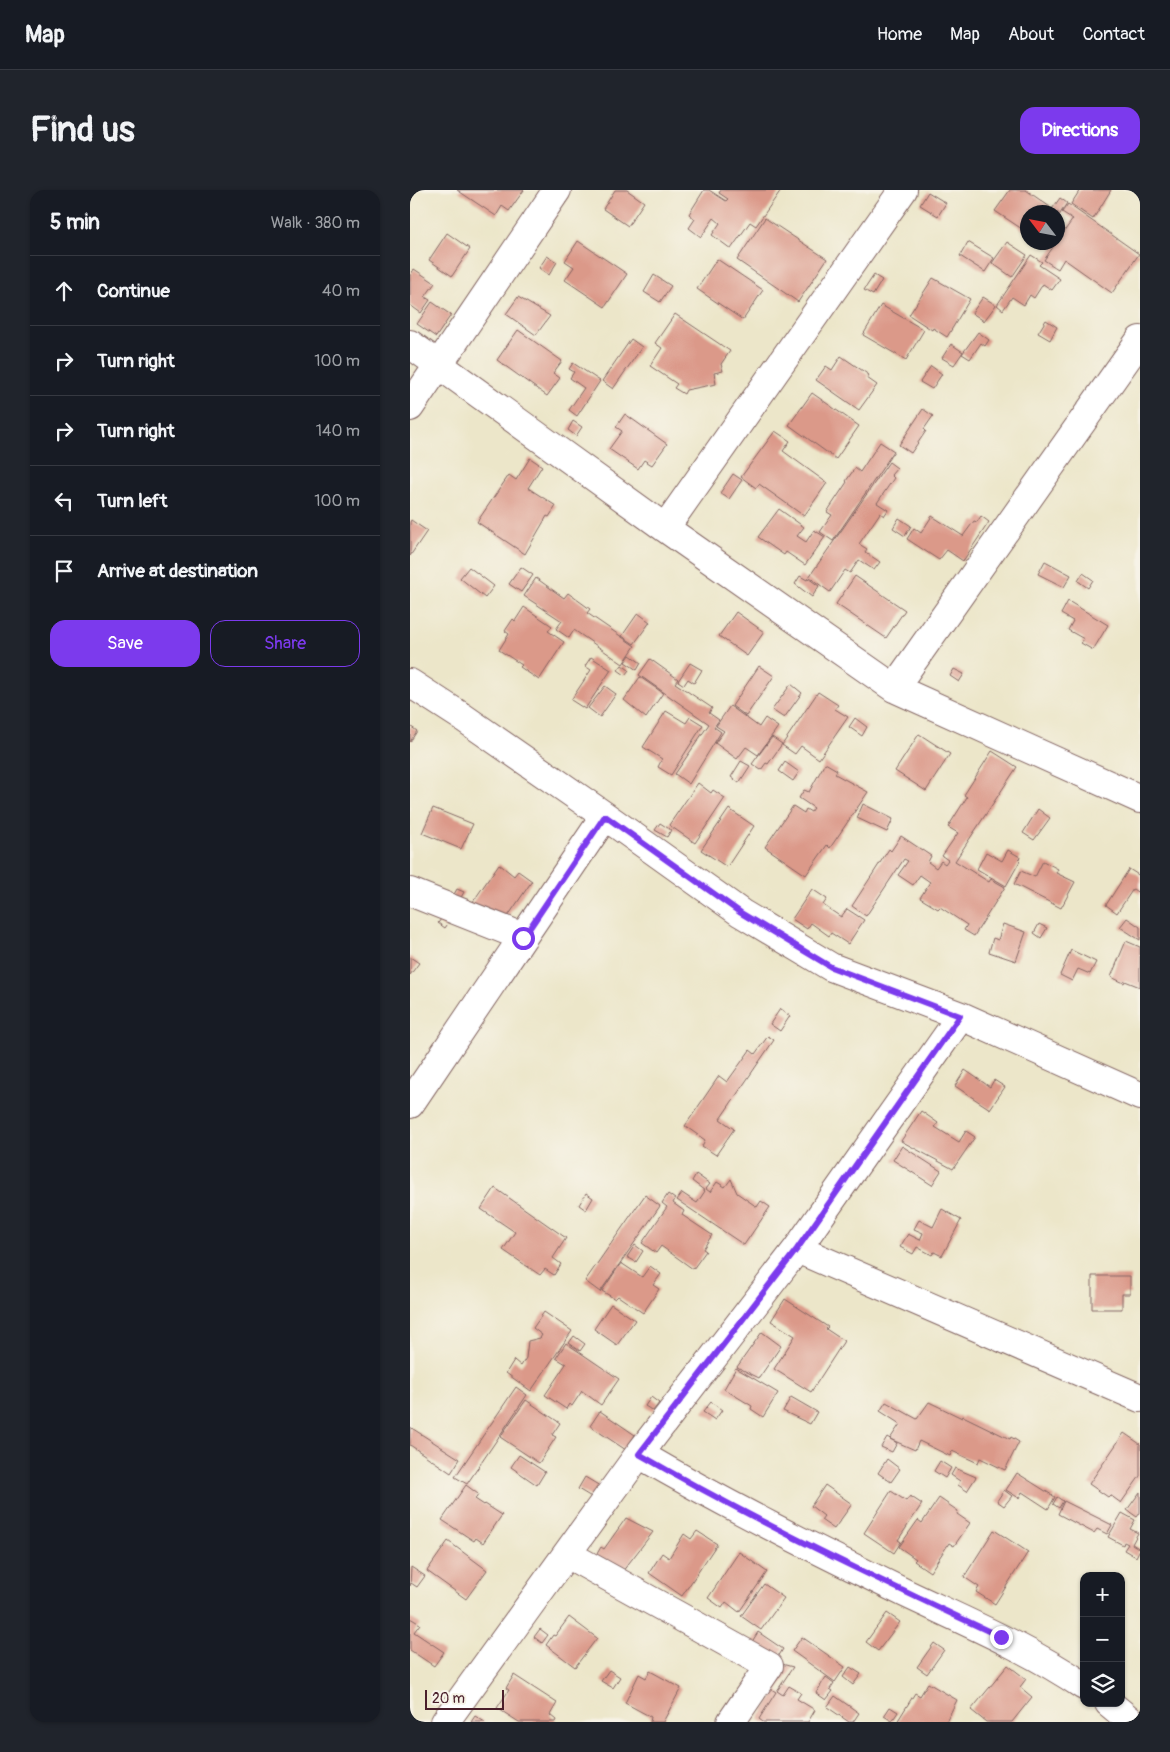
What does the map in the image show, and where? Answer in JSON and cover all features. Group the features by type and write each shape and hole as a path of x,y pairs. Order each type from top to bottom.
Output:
{"street":[{"path":"410,407 557,190"},
{"path":"665,528 903,190"},
{"path":"410,344 665,528 894,688 1140,799"},
{"path":"894,688 1139,344"},
{"path":"410,683 605,816 741,913 831,967 960,1016 1140,1096"},
{"path":"413,1094 523,938 605,816"},
{"path":"410,892 523,938"},
{"path":"445,1722 639,1454 797,1249 960,1016"},
{"path":"797,1249 1140,1398"},
{"path":"639,1454 724,1502 906,1593 1001,1637 1080,1683"},
{"path":"567,1554 769,1666 731,1722"},
{"path":"1115,1707 1132,1722"}],"building":[{"path":"457,190 524,190 509,211 502,206 496,216"},
{"path":"615,190 627,190 644,202 628,226 603,209"},
{"path":"704,190 709,190 726,201 728,199 719,193 721,190 781,190 756,226 750,222 731,249 712,235 720,223 714,218 701,237 689,228 695,219 689,214"},
{"path":"1010,190 1026,190 1047,205 1020,205 1020,228 995,211"},
{"path":"1080,190 1111,190 1093,219 1071,204"},
{"path":"928,192 946,203 938,216 920,205"},
{"path":"1060,198 1067,203 1065,206 1055,205"},
{"path":"1068,204 1139,254 1112,293 1064,259 1058,269 1044,260 1051,250 1065,250 1065,230 1073,219 1065,214 1065,208"},
{"path":"765,218 827,259 798,302 737,260"},
{"path":"447,233 470,249 452,276 429,260"},
{"path":"578,241 627,274 605,307 565,280 574,267 565,261"},
{"path":"968,242 994,258 985,272 960,256"},
{"path":"1007,242 1027,255 1012,277 992,263"},
{"path":"1031,255 1042,262 1039,265 1060,279 1052,290 1043,284 1034,298 1030,295 1024,305 1012,297 1003,310 997,305"},
{"path":"547,256 557,262 549,275 539,268"},
{"path":"717,259 763,290 743,320 697,289"},
{"path":"414,269 435,283 425,297 430,300 421,313 410,305 410,276"},
{"path":"654,275 671,286 660,302 644,292"},
{"path":"874,275 882,280 873,295 864,290"},
{"path":"933,278 970,299 947,337 909,315"},
{"path":"518,297 550,316 536,335 506,314"},
{"path":"983,297 996,305 984,321 972,313"},
{"path":"432,302 451,315 436,337 417,324"},
{"path":"881,305 924,330 906,360 863,335"},
{"path":"675,314 730,351 721,364 723,371 714,373 716,384 686,390 684,394 674,388 677,384 650,366 662,348 655,343"},
{"path":"1046,320 1057,327 1050,340 1038,333"},
{"path":"518,330 562,361 553,373 560,378 547,396 497,360"},
{"path":"978,332 989,340 985,346 981,343 970,359 962,354"},
{"path":"631,339 642,347 613,389 602,381"},
{"path":"951,344 963,352 954,365 942,358"},
{"path":"841,356 869,375 867,378 877,385 859,410 816,380 826,366 832,370"},
{"path":"573,363 600,381 577,416 569,410 584,388 570,378 574,372 569,369"},
{"path":"931,366 942,374 932,389 920,382"},
{"path":"812,393 859,426 836,459 789,425"},
{"path":"923,409 933,416 924,429 926,431 911,453 899,445"},
{"path":"625,414 667,444 652,465 644,460 638,469 609,449 622,431 616,427"},
{"path":"573,421 582,427 576,436 568,430"},
{"path":"775,431 790,441 783,451 827,483 804,516 759,484 756,488 741,477"},
{"path":"880,442 894,451 833,541 820,532 832,515 827,512 855,468 860,472"},
{"path":"530,458 542,466 528,488 556,506 549,517 547,516 525,554 477,522 509,475 516,480"},
{"path":"889,462 897,468 891,475 894,478 877,503 888,510 884,516 880,513 859,544 867,549 865,552 880,562 874,570 859,560 850,573 845,570 830,592 809,577"},
{"path":"733,474 742,480 729,499 720,493"},
{"path":"779,509 804,527 797,536 806,542 814,530 825,537 805,565 786,552 784,555 758,537"},
{"path":"932,516 963,536 974,521 977,522 981,516 989,522 963,561 947,550 939,560 907,539 914,528 921,533"},
{"path":"899,518 911,526 905,536 893,528"},
{"path":"411,520 427,531 410,556 410,522"},
{"path":"1045,561 1071,575 1064,587 1038,574"},
{"path":"469,567 494,586 485,598 460,578"},
{"path":"521,567 533,575 521,592 509,584"},
{"path":"1083,573 1093,580 1088,588 1078,581"},
{"path":"800,576 807,580 808,578 819,586 812,597 795,584"},
{"path":"855,576 905,610 886,638 836,604"},
{"path":"536,578 564,598 568,593 590,609 587,613 635,646 623,664 574,630 569,638 556,629 562,621 524,596"},
{"path":"1068,601 1108,625 1093,650 1081,643 1084,639 1068,630 1073,621 1061,614"},
{"path":"524,607 552,626 548,631 564,642 539,680 520,667 522,665 499,650 509,634 505,631 513,619 515,621"},
{"path":"736,612 764,632 747,656 719,636"},
{"path":"638,613 650,622 634,644 622,636"},
{"path":"630,655 641,663 637,670 625,662"},
{"path":"591,657 611,670 585,709 571,700 591,670 585,666"},
{"path":"650,659 678,679 675,683 712,708 709,713 719,720 714,727 721,732 689,784 675,774 709,724 639,675"},
{"path":"690,663 702,670 694,683 688,679 684,685 678,681"},
{"path":"622,665 629,670 625,675 618,670"},
{"path":"759,666 774,676 746,716 732,706"},
{"path":"954,669 964,674 959,682 950,676"},
{"path":"640,677 663,693 646,718 624,700"},
{"path":"791,684 802,693 784,718 772,710"},
{"path":"605,686 616,694 600,717 588,708"},
{"path":"818,692 838,705 835,709 848,717 819,759 801,746 795,754 782,745"},
{"path":"730,706 759,727 765,718 778,727 758,755 746,747 737,759 715,743 724,731 716,726"},
{"path":"666,711 686,723 690,717 703,725 671,775 658,767 662,759 643,747"},
{"path":"855,718 867,727 862,736 849,727"},
{"path":"410,726 417,731 410,742"},
{"path":"919,734 950,754 926,791 895,771"},
{"path":"772,737 782,744 768,764 766,763 761,770 752,764"},
{"path":"992,751 1017,767 955,861 989,882 991,879 1005,887 974,936 964,930 967,925 940,907 938,909 920,898 930,882 920,875 913,885 898,875 908,861 904,859 866,916 852,906 889,849 891,851 901,836 931,856 928,862 936,868 941,861 945,864 948,860 942,856 958,833 948,827 967,797 964,795"},
{"path":"741,761 750,766 739,783 731,777"},
{"path":"785,762 799,772 793,781 779,771"},
{"path":"825,763 837,770 835,774 868,792 830,848 827,845 806,875 765,847 793,806 804,813 806,809 811,812 814,808 799,798 804,790 809,792"},
{"path":"698,783 711,793 713,790 725,798 695,843 669,825"},
{"path":"863,804 893,819 887,832 857,818"},
{"path":"433,808 473,824 461,849 422,833"},
{"path":"729,809 754,826 727,867 701,850"},
{"path":"1038,809 1050,818 1034,840 1023,833"},
{"path":"660,823 671,830 667,837 655,830"},
{"path":"1008,850 1020,857 1020,861 1006,886 977,869 986,852 1002,861"},
{"path":"1043,861 1058,869 1056,873 1075,882 1061,908 1014,884 1021,871 1035,877"},
{"path":"499,864 514,876 518,871 532,881 504,922 470,906"},
{"path":"1129,869 1140,876 1140,894 1133,889 1117,913 1106,905"},
{"path":"457,889 464,892 459,901 452,898"},
{"path":"812,889 827,899 823,905 841,917 847,909 864,920 848,944 831,933 829,936 811,923 807,929 792,919"},
{"path":"445,914 452,918 445,928 438,923"},
{"path":"1127,918 1140,927 1140,940 1120,927"},
{"path":"1003,924 1026,932 1016,961 989,952 993,938 998,940"},
{"path":"1039,924 1047,928 1041,938 1034,933"},
{"path":"1126,941 1140,947 1140,987 1111,977"},
{"path":"1071,950 1096,962 1090,974 1078,969 1072,981 1060,975"},
{"path":"410,957 419,963 410,975"},
{"path":"780,1009 790,1016 780,1031 770,1024"},
{"path":"768,1036 774,1040 720,1119 734,1129 716,1155 702,1146 705,1140 685,1126 719,1076 727,1082 750,1050 755,1054"},
{"path":"965,1070 990,1087 994,1080 1005,1087 990,1109 955,1086"},
{"path":"921,1111 938,1123 935,1127 959,1142 966,1131 975,1137 953,1169 901,1141"},
{"path":"902,1146 941,1171 932,1185 893,1160"},
{"path":"696,1174 710,1184 706,1189 710,1192 717,1182 725,1187 731,1179 737,1193 757,1207 761,1201 770,1207 744,1245 677,1200 682,1193 697,1203 705,1191 692,1181"},
{"path":"495,1188 566,1238 553,1258 561,1264 554,1275 545,1269 540,1275 503,1250 515,1232 481,1209"},
{"path":"586,1193 593,1198 586,1210 579,1205"},
{"path":"668,1194 675,1199 673,1203 684,1211 682,1215 712,1235 703,1249 706,1251 693,1269 661,1246 656,1253 642,1243 667,1207 662,1203"},
{"path":"645,1195 660,1206 600,1292 585,1281"},
{"path":"942,1209 961,1220 942,1256 934,1252 932,1255 917,1247 913,1254 900,1247 908,1234 920,1240 923,1233 914,1229 919,1220 933,1227"},
{"path":"635,1245 643,1251 636,1262 627,1257"},
{"path":"621,1263 642,1277 650,1266 661,1274 653,1285 659,1289 643,1313 618,1296 615,1299 602,1291"},
{"path":"1092,1276 1130,1276 1130,1294 1122,1294 1122,1309 1092,1309"},
{"path":"785,1299 828,1327 826,1329 844,1341 811,1392 774,1369 795,1336 771,1321"},
{"path":"611,1304 635,1320 617,1345 594,1329"},
{"path":"544,1312 572,1331 531,1391 506,1373 514,1360 521,1366 526,1358 528,1341 540,1338 542,1335 533,1328"},
{"path":"762,1332 781,1346 759,1378 737,1367"},
{"path":"574,1336 585,1344 580,1351 569,1343"},
{"path":"566,1343 619,1379 601,1405 582,1391 572,1406 569,1404 566,1409 545,1395 566,1364 556,1358"},
{"path":"736,1368 778,1393 763,1417 751,1409 752,1406 724,1389"},
{"path":"516,1387 527,1395 467,1484 455,1477"},
{"path":"651,1397 659,1403 653,1411 645,1406"},
{"path":"791,1397 817,1412 810,1424 783,1411"},
{"path":"526,1400 560,1423 552,1435 556,1437 539,1463 500,1437"},
{"path":"711,1402 722,1410 715,1420 703,1412"},
{"path":"886,1402 917,1419 929,1402 1019,1442 1005,1470 980,1458 978,1463 952,1451 950,1456 919,1441 915,1450 890,1439 900,1424 880,1411"},
{"path":"600,1411 635,1435 626,1450 590,1426"},
{"path":"410,1427 460,1459 451,1473 410,1445"},
{"path":"1124,1433 1140,1444 1140,1476 1121,1503 1089,1484"},
{"path":"887,1437 897,1443 892,1452 881,1447"},
{"path":"519,1455 545,1472 537,1485 511,1467"},
{"path":"887,1459 900,1469 891,1482 878,1473"},
{"path":"940,1461 951,1468 945,1478 934,1471"},
{"path":"955,1468 976,1477 967,1491 958,1485 960,1481 951,1475"},
{"path":"1017,1473 1055,1497 1048,1509 1022,1492 1019,1498 1006,1490"},
{"path":"585,1477 600,1486 593,1498 578,1489"},
{"path":"466,1485 478,1494 475,1499 502,1515 483,1543 476,1538 474,1541 442,1520"},
{"path":"825,1485 852,1504 834,1529 821,1520 824,1516 811,1506"},
{"path":"1004,1490 1012,1496 1004,1506 997,1501"},
{"path":"891,1491 906,1501 910,1496 922,1504 898,1540 901,1542 894,1553 864,1533"},
{"path":"1140,1492 1140,1513 1137,1517 1127,1510"},
{"path":"1057,1497 1063,1501 1059,1508 1053,1504"},
{"path":"939,1498 958,1511 957,1514 970,1523 954,1546 949,1543 930,1572 899,1547 918,1520 922,1523"},
{"path":"1064,1501 1112,1525 1107,1534 1097,1529 1094,1533 1058,1514"},
{"path":"1122,1513 1135,1520 1130,1529 1138,1533 1132,1544 1140,1549 1136,1557 1124,1550 1128,1544 1124,1542 1123,1545 1108,1537"},
{"path":"626,1518 653,1532 622,1572 594,1559 601,1547 604,1549"},
{"path":"994,1530 1028,1552 995,1604 976,1592 979,1587 964,1577"},
{"path":"697,1531 717,1544 682,1596 649,1573 662,1553 669,1558 684,1534 691,1539"},
{"path":"448,1541 487,1570 466,1599 427,1571"},
{"path":"739,1552 767,1572 739,1612 726,1602 722,1608 708,1598"},
{"path":"411,1567 425,1576 417,1587 411,1583 410,1586"},
{"path":"764,1584 784,1598 761,1630 741,1616"},
{"path":"887,1613 900,1622 878,1651 866,1642"},
{"path":"569,1617 597,1638 575,1667 546,1645"},
{"path":"410,1618 420,1624 414,1632 444,1652 434,1666 410,1650"},
{"path":"540,1629 548,1635 542,1643 534,1637"},
{"path":"758,1632 783,1649 775,1662 750,1645"},
{"path":"802,1637 845,1667 835,1682 792,1651"},
{"path":"934,1643 944,1650 927,1674 917,1667"},
{"path":"778,1663 793,1667 777,1691 783,1695 789,1686 801,1693 797,1699 815,1710 808,1722 763,1722 759,1719 776,1692 765,1685"},
{"path":"1008,1665 1026,1679 1020,1687 1032,1697 1012,1722 986,1722 971,1710"},
{"path":"850,1667 861,1674 853,1685 843,1677"},
{"path":"609,1670 620,1677 613,1688 601,1681"},
{"path":"650,1671 681,1688 663,1722 650,1722 651,1717 625,1703 639,1674 646,1678"},
{"path":"514,1675 557,1703 550,1715 556,1720 555,1722 519,1722 497,1708 509,1690 506,1688"},
{"path":"826,1677 834,1683 830,1689 833,1691 826,1700 816,1693"},
{"path":"928,1683 957,1700 946,1722 897,1722 915,1693 920,1696"},
{"path":"835,1696 859,1713 853,1722 849,1722 827,1707"},
{"path":"890,1707 898,1712 892,1721 884,1716"},
{"path":"475,1716 485,1722 471,1722"}],"route":[{"path":"523,938 605,816 741,913 831,967 960,1016 797,1249 639,1454 724,1502 906,1593 1001,1637"}]}
